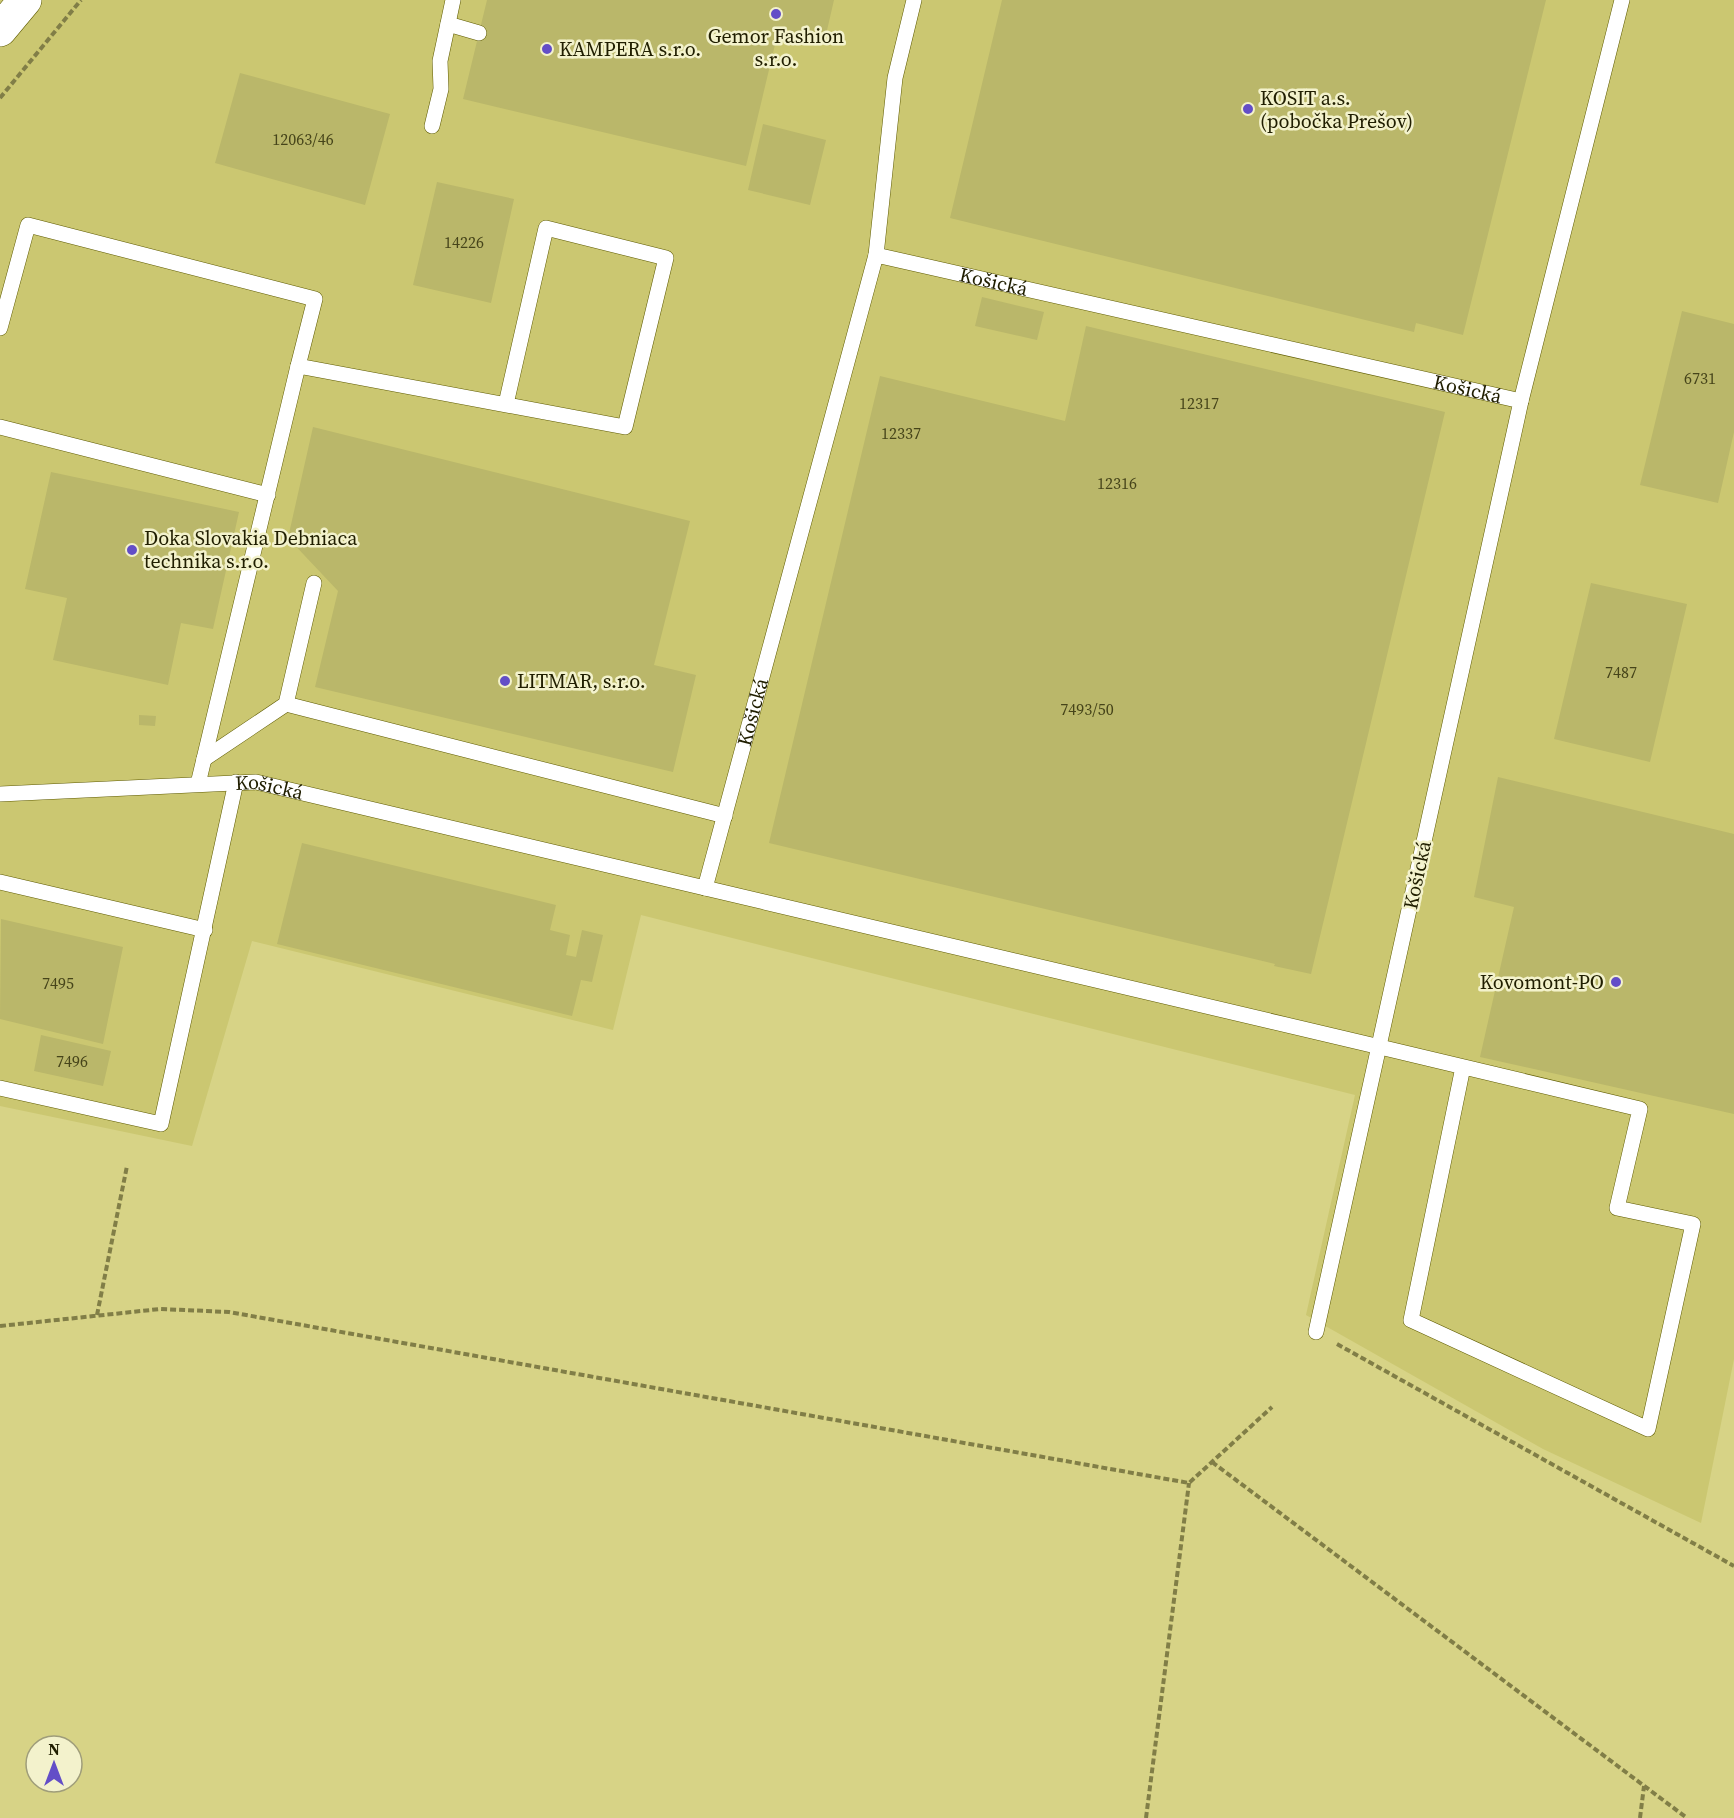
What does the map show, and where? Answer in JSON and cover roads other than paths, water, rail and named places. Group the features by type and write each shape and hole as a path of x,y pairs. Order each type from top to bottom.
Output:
{"main road":[{"path":"0,30 25,0"}],"lane":[{"path":"432,126 441,89 440,61 453,0"},
{"path":"876,255 895,78 914,0"},
{"path":"1521,401 1622,0"},
{"path":"448,24 479,33"},
{"path":"0,328 28,225 315,299 198,784"},
{"path":"298,366 625,427 666,258 546,228 506,404"},
{"name":"Košická","path":"0,794 256,782 705,888 876,255 1521,401 1316,1332"},
{"path":"0,427 267,495"},
{"path":"204,759 286,704 314,583"},
{"path":"286,704 725,816"},
{"path":"0,1088 160,1124 205,930 236,782"},
{"path":"0,882 205,930"},
{"path":"705,888 1463,1066 1640,1109 1617,1208 1693,1224 1648,1429 1411,1320 1463,1066"}],"place":[{"name":"Gemor Fashion s.r.o.","path":"776,14"},
{"name":"KAMPERA s.r.o.","path":"547,49"},
{"name":"KOSIT a.s. (pobočka Prešov)","path":"1248,109"},
{"name":"Doka Slovakia Debniaca technika s.r.o.","path":"132,550"},
{"name":"LITMAR, s.r.o.","path":"505,681"},
{"name":"Kovomont-PO","path":"1616,982"}]}
